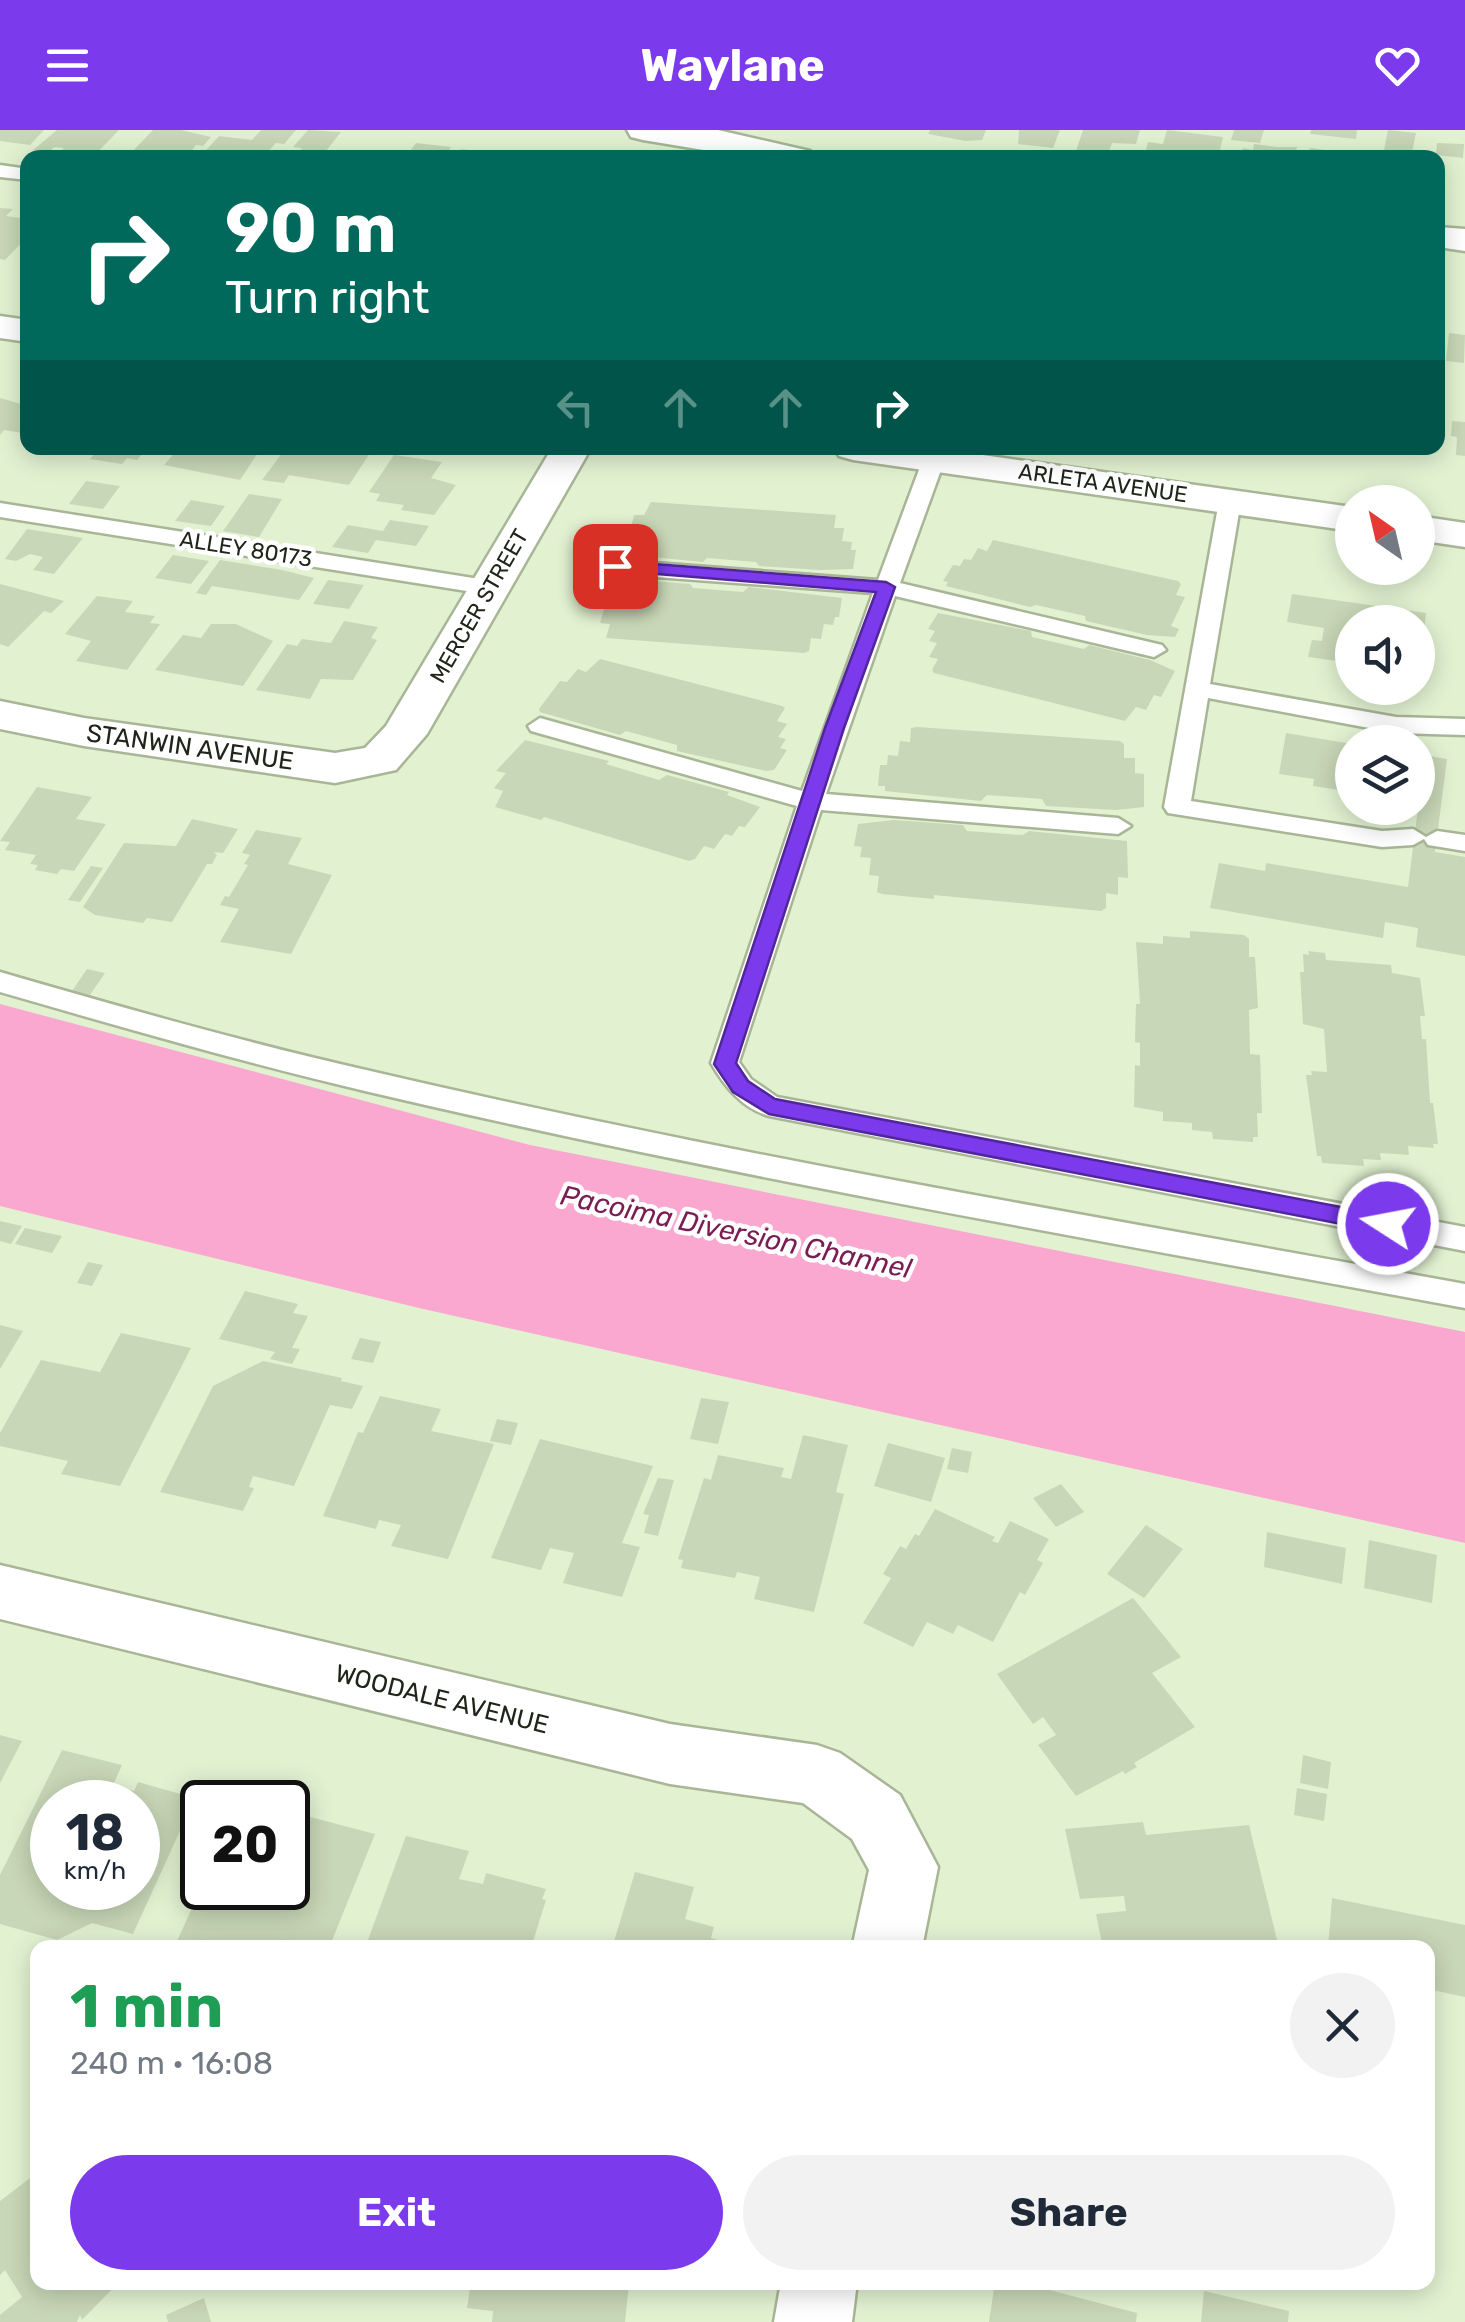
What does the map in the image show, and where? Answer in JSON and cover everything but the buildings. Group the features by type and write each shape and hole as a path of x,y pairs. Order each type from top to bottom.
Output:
{"street":[{"path":"643,130 754,145"},
{"name":"MERCER STREET","path":"380,760 404,734 568,455"},
{"name":"ARLETA AVENUE","path":"905,455 1335,516"},
{"path":"1435,531 1465,535"},
{"name":"STANWIN AVENUE","path":"0,715 84,732 334,768 380,760"},
{"name":"WOODALE AVENUE","path":"0,1592 670,1754 818,1775 876,1816 904,1868 889,1940"},
{"path":"813,2322 818,2290"}],"lane":[{"path":"934,459 810,801 725,1064 741,1086 769,1106 1465,1239"},
{"path":"1230,501 1177,806 1382,839 1425,838 1465,844"},
{"name":"ALLEY 80173","path":"0,510 492,588"},
{"path":"615,566 886,587 1154,650"},
{"path":"1198,689 1396,725 1465,727"},
{"path":"540,726 810,801 1118,826"},
{"path":"0,982 98,1012 519,1117 1465,1296"}],"water":[{"name":"Pacoima Diversion Channel","path":"0,1004 530,1145 1465,1332 1465,1543 419,1308 0,1206"}],"route":[{"path":"615,566 886,587 810,801 725,1064 741,1086 769,1106 1388,1224"}]}
